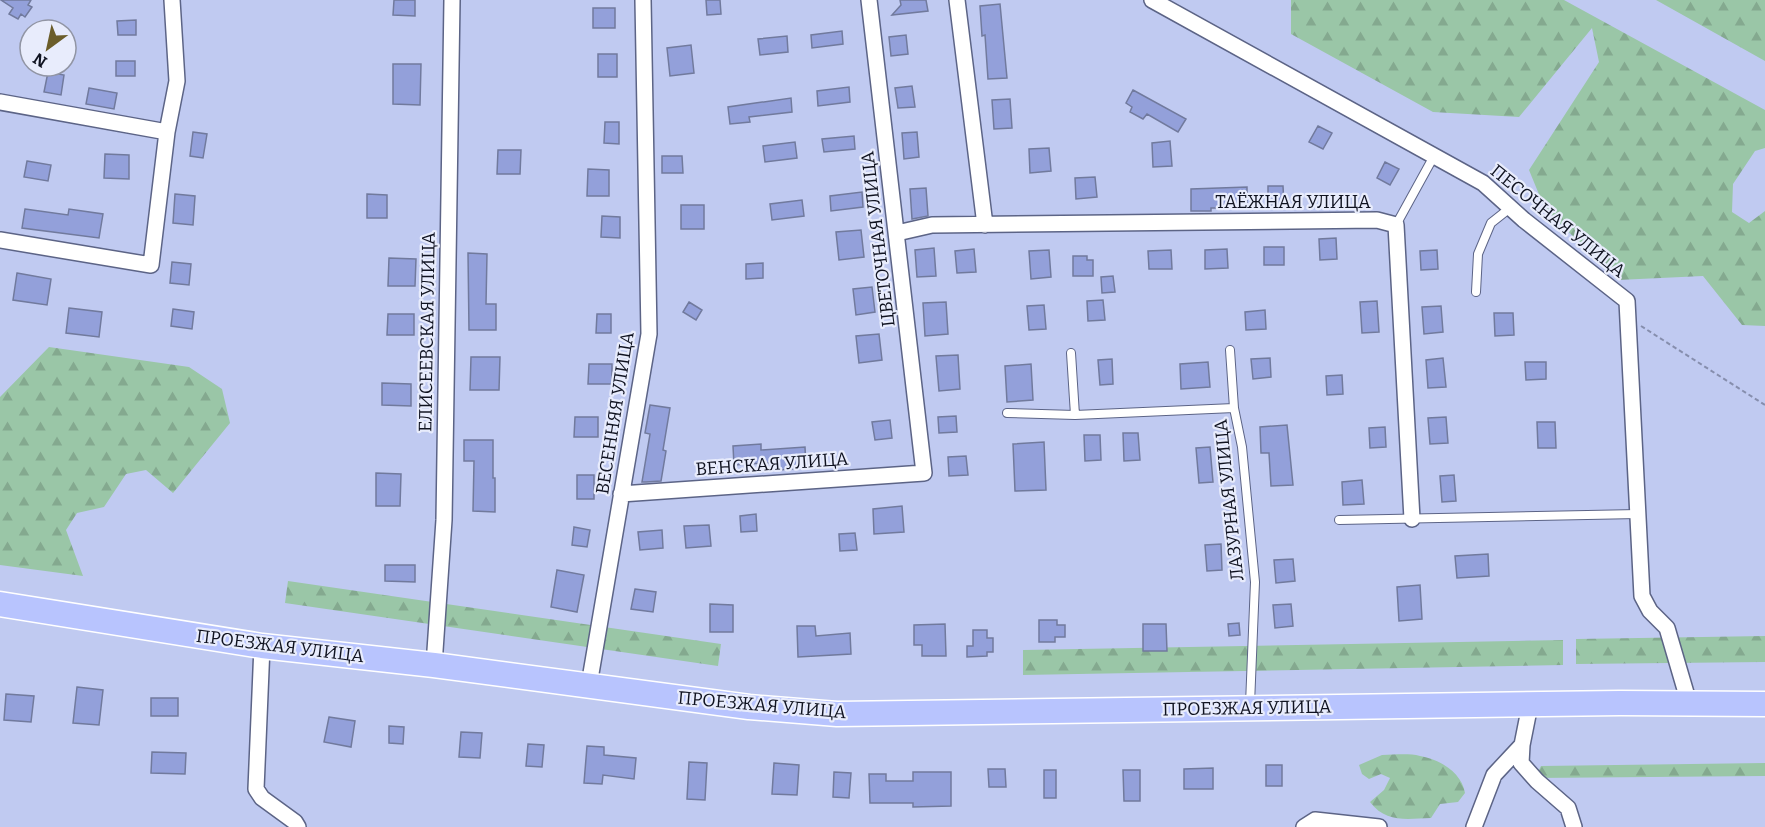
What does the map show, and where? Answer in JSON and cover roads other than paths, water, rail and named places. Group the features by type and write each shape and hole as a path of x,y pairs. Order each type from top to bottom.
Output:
{"main road":[{"name":"ПРОЕЗЖАЯ УЛИЦА","path":"0,604 262,646 434,665 749,707 837,714 1534,704 1765,704"}],"street":[{"path":"0,240 151,265 167,132 177,81 172,0"},
{"name":"ЕЛИСЕЕВСКАЯ УЛИЦА","path":"434,665 444,520 452,0"},
{"name":"ВЕСЕННЯЯ УЛИЦА","path":"589,685 649,334 643,0"},
{"name":"ЦВЕТОЧНАЯ УЛИЦА","path":"869,0 924,473"},
{"path":"957,0 985,225"},
{"name":"ПЕСОЧНАЯ УЛИЦА","path":"1152,0 1483,183 1510,208 1627,301 1642,596 1650,611 1667,628 1689,703"},
{"path":"0,102 167,132"},
{"name":"ТАЁЖНАЯ УЛИЦА","path":"897,233 932,225 1377,220 1396,225"},
{"path":"1396,225 1412,519"},
{"name":"ВЕНСКАЯ УЛИЦА","path":"621,494 924,473"},
{"path":"262,646 256,789 262,798 295,822 298,827"},
{"path":"1534,704 1522,745 1521,763 1537,781 1568,808 1574,827"},
{"path":"1474,827 1494,775 1522,745"},
{"path":"1304,827 1315,820 1379,827"}],"lane":[{"path":"1396,225 1434,156"},
{"path":"1476,292 1478,254 1491,223 1510,208"},
{"path":"1230,350 1234,408"},
{"path":"1071,353 1075,415"},
{"name":"ЛАЗУРНАЯ УЛИЦА","path":"1007,413 1075,415 1234,408 1242,447 1255,582 1249,708"},
{"path":"1339,520 1638,514"}]}
